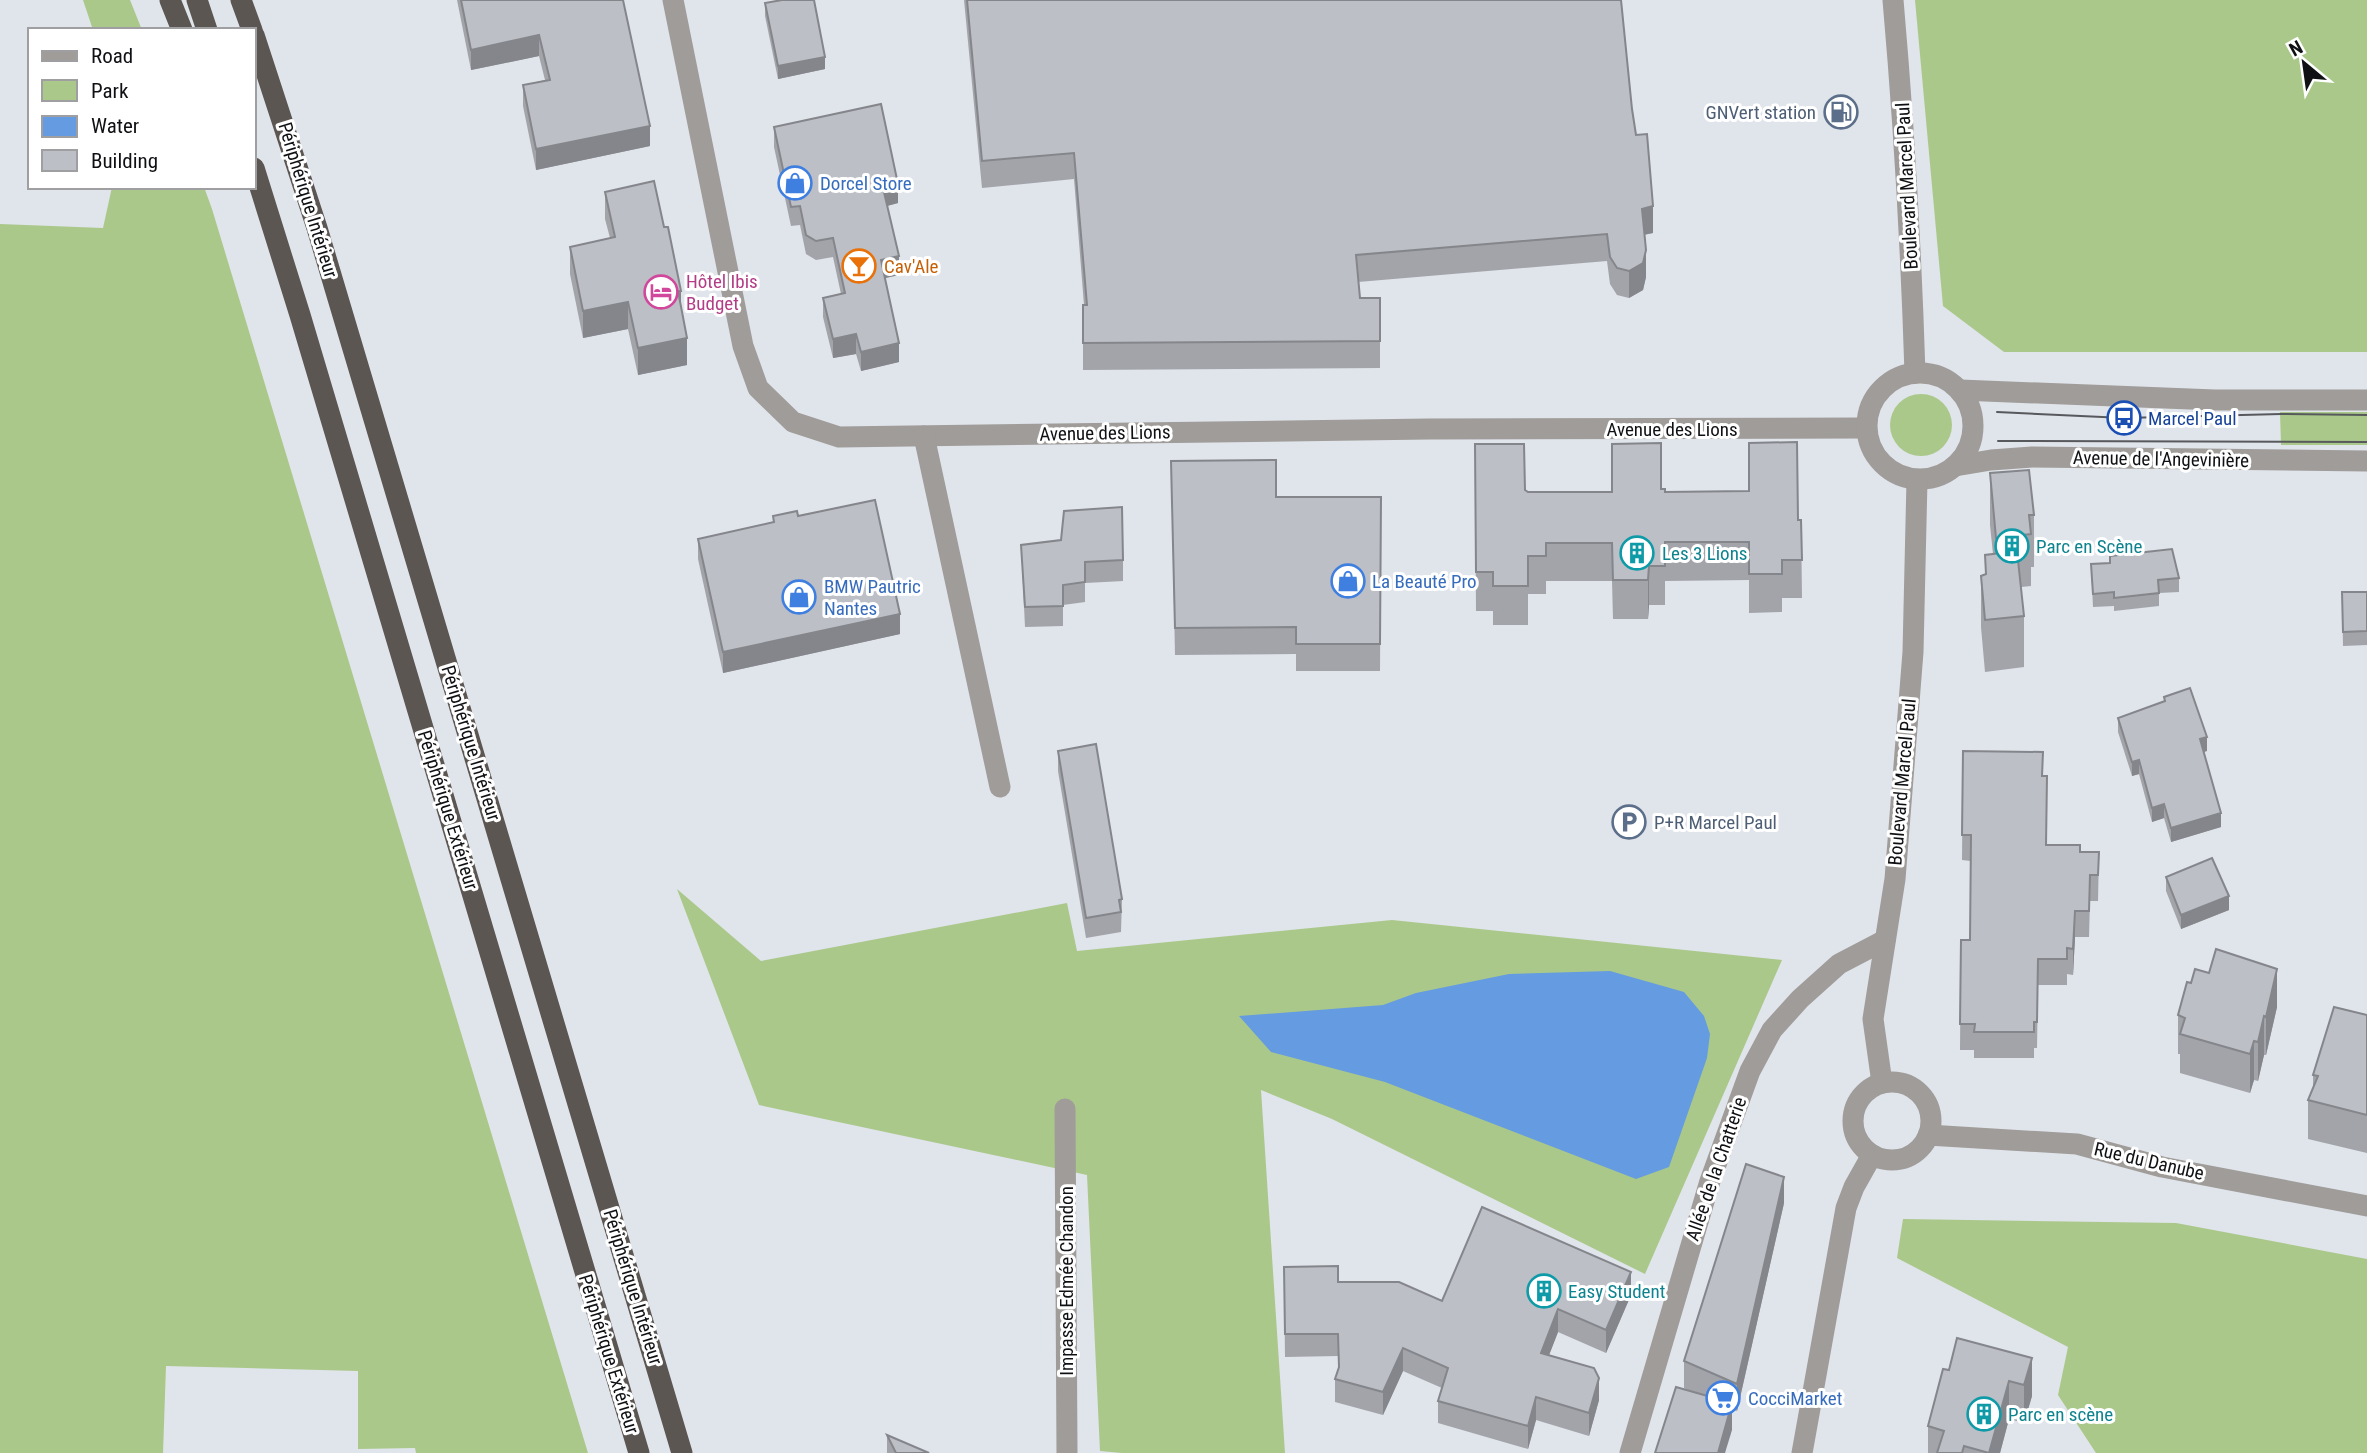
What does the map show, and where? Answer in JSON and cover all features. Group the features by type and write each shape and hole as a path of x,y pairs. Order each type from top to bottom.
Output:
{"highway":[{"path":"170,0 181,28"},
{"path":"197,0 206,28"},
{"path":"241,0 251,28"},
{"name":"Périphérique Intérieur","path":"256,42 335,288 682,1453"},
{"name":"Périphérique Extérieur","path":"256,174 639,1453"}],"street":[{"name":"Avenue des Lions","path":"673,0 743,346 758,388 793,422 839,437 1429,429 1867,428"},
{"name":"Boulevard Marcel Paul","path":"1893,0 1903,109 1914,298 1915,373"},
{"path":"1915,373 1939,376 1960,390 1972,412 1974,429 1969,447 1955,466 1938,477 1917,480 1893,472 1879,460 1870,446 1867,428 1870,408 1882,389 1899,377 1915,373"},
{"path":"1960,390 2215,400 2367,400"},
{"path":"924,436 1000,787"},
{"name":"Avenue de l'Angevinière","path":"1955,466 2032,457 2367,461"},
{"name":"Boulevard Marcel Paul","path":"1882,1083 1872,1019 1895,879 1913,652 1917,480"},
{"name":"Allée de la Chatterie","path":"1630,1453 1710,1181 1750,1071 1772,1030 1800,999 1839,964 1885,940"},
{"path":"1899,1082 1915,1089 1926,1101 1931,1118 1928,1135 1919,1149 1905,1158 1889,1160 1872,1155 1861,1146 1854,1131 1853,1116 1857,1101 1868,1090 1882,1083 1899,1082"},
{"name":"Impasse Edmée Chandon","path":"1065,1110 1067,1453"},
{"name":"Rue du Danube","path":"1928,1135 2077,1144 2162,1167 2367,1206"},
{"path":"1801,1453 1846,1208 1872,1155"}],"green space":[{"path":"83,0 130,0 141,28 92,28"},
{"path":"1915,0 2367,0 2367,352 2004,352 1943,306"},
{"path":"112,189 205,189 588,1453 416,1453 415,1448 358,1449 358,1371 166,1366 163,1453 0,1453 0,224 103,228"},
{"path":"1921,394 1943,403 1952,425 1943,447 1921,456 1899,447 1890,425 1899,403"},
{"path":"2280,412 2367,412 2367,445 2281,445"},
{"path":"677,889 761,961 1067,903 1077,951 1392,920 1782,960 1645,1274 1332,1119 1261,1090 1285,1453 1122,1453 1100,1451 1087,1175 759,1105"},
{"path":"1903,1219 2176,1223 2367,1259 2367,1453 2096,1453 2058,1395 2068,1347 1897,1258"}],"water":[{"path":"1610,971 1684,992 1704,1016 1710,1034 1707,1058 1669,1167 1636,1179 1385,1082 1271,1052 1239,1016 1383,1005 1416,993 1509,974"}],"building":[{"path":"461,0 623,0 650,126 536,149 523,85 550,80 539,35 471,50"},
{"path":"814,0 825,57 778,66 765,3"},
{"path":"967,0 1621,0 1636,135 1647,134 1653,206 1642,209 1646,250 1643,263 1629,271 1617,268 1610,257 1607,234 1356,255 1360,298 1380,298 1380,341 1083,343 1083,305 1087,305 1074,153 982,161"},
{"path":"881,104 898,184 883,188 899,256 881,260 899,343 861,352 856,334 833,339 823,298 845,293 833,238 816,241 806,235 800,206 791,207 774,127"},
{"path":"654,181 664,227 668,227 687,338 638,348 628,302 583,311 570,247 615,237 605,192"},
{"path":"1797,442 1798,520 1801,520 1802,560 1782,560 1782,574 1749,574 1749,542 1665,542 1665,566 1649,566 1648,580 1613,580 1612,543 1546,543 1546,556 1528,556 1528,586 1493,586 1493,572 1476,572 1475,444 1524,444 1525,490 1528,492 1612,492 1612,444 1661,443 1661,489 1665,489 1665,492 1749,491 1749,443"},
{"path":"1276,460 1276,497 1381,497 1380,644 1296,644 1296,627 1175,628 1171,461"},
{"path":"2029,470 2034,515 2029,515 2031,534 1996,538 1990,473"},
{"name":"BMW Pautric Nantes","path":"875,500 900,614 723,652 698,539 774,522 773,516 797,511 798,516"},
{"path":"1122,507 1123,560 1085,562 1085,582 1063,585 1063,606 1025,607 1021,545 1061,540 1064,511"},
{"path":"2172,549 2179,578 2158,580 2159,593 2114,598 2114,592 2093,594 2091,564 2110,563 2110,556"},
{"path":"2017,551 2024,616 1985,620 1981,576 1986,574 1985,555"},
{"path":"2342,592 2367,592 2367,631 2343,632"},
{"path":"2190,688 2207,737 2200,739 2221,813 2171,828 2164,804 2152,808 2139,760 2132,762 2118,718 2165,701 2164,697"},
{"path":"1096,744 1122,899 1119,900 1121,912 1086,918 1058,751"},
{"path":"1963,751 2043,752 2042,776 2047,776 2046,845 2080,845 2080,852 2099,852 2098,875 2090,875 2089,911 2075,911 2073,949 2067,948 2067,959 2038,959 2037,1022 2034,1022 2034,1032 1974,1032 1975,1024 1960,1024 1961,940 1970,940 1971,835 1962,835"},
{"path":"2212,858 2229,896 2181,915 2166,877"},
{"path":"2216,949 2277,969 2266,1017 2264,1016 2258,1042 2254,1041 2250,1054 2180,1034 2185,1018 2178,1015 2187,982 2191,983 2195,969 2209,973"},
{"path":"2334,1007 2367,1015 2367,1115 2308,1100 2318,1076 2313,1075"},
{"path":"1746,1164 1784,1177 1737,1384 1684,1361"},
{"path":"1482,1207 1631,1272 1606,1330 1558,1309 1541,1353 1594,1368 1599,1378 1589,1413 1536,1397 1528,1426 1438,1401 1448,1368 1403,1348 1383,1392 1335,1379 1339,1367 1338,1334 1285,1334 1284,1267 1338,1266 1338,1282 1399,1282 1442,1301"},
{"path":"1957,1338 2032,1358 2024,1385 2009,1381 1989,1453 1964,1446 1962,1453 1937,1453 1944,1431 1928,1426 1943,1369 1949,1370"},
{"path":"1676,1387 1732,1403 1718,1453 1655,1453"},
{"path":"887,1435 929,1453 896,1453"}],"tram line":[{"path":"1997,412 2124,418 2367,415"},
{"path":"1998,441 2367,442"}],"place":[{"name":"GNVert station","path":"1841,112"},
{"name":"Dorcel Store","path":"795,183"},
{"name":"Cav'Ale","path":"859,266"},
{"name":"Hôtel Ibis Budget","path":"661,292"},
{"name":"Marcel Paul","path":"2124,418"},
{"name":"Parc en Scène","path":"2012,546"},
{"name":"Les 3 Lions","path":"1637,553"},
{"name":"La Beauté Pro","path":"1348,581"},
{"name":"BMW Pautric Nantes","path":"799,597"},
{"name":"P+R Marcel Paul","path":"1629,822"},
{"name":"Easy Student","path":"1544,1291"},
{"name":"CocciMarket","path":"1723,1398"},
{"name":"Parc en scène","path":"1984,1414"}]}
